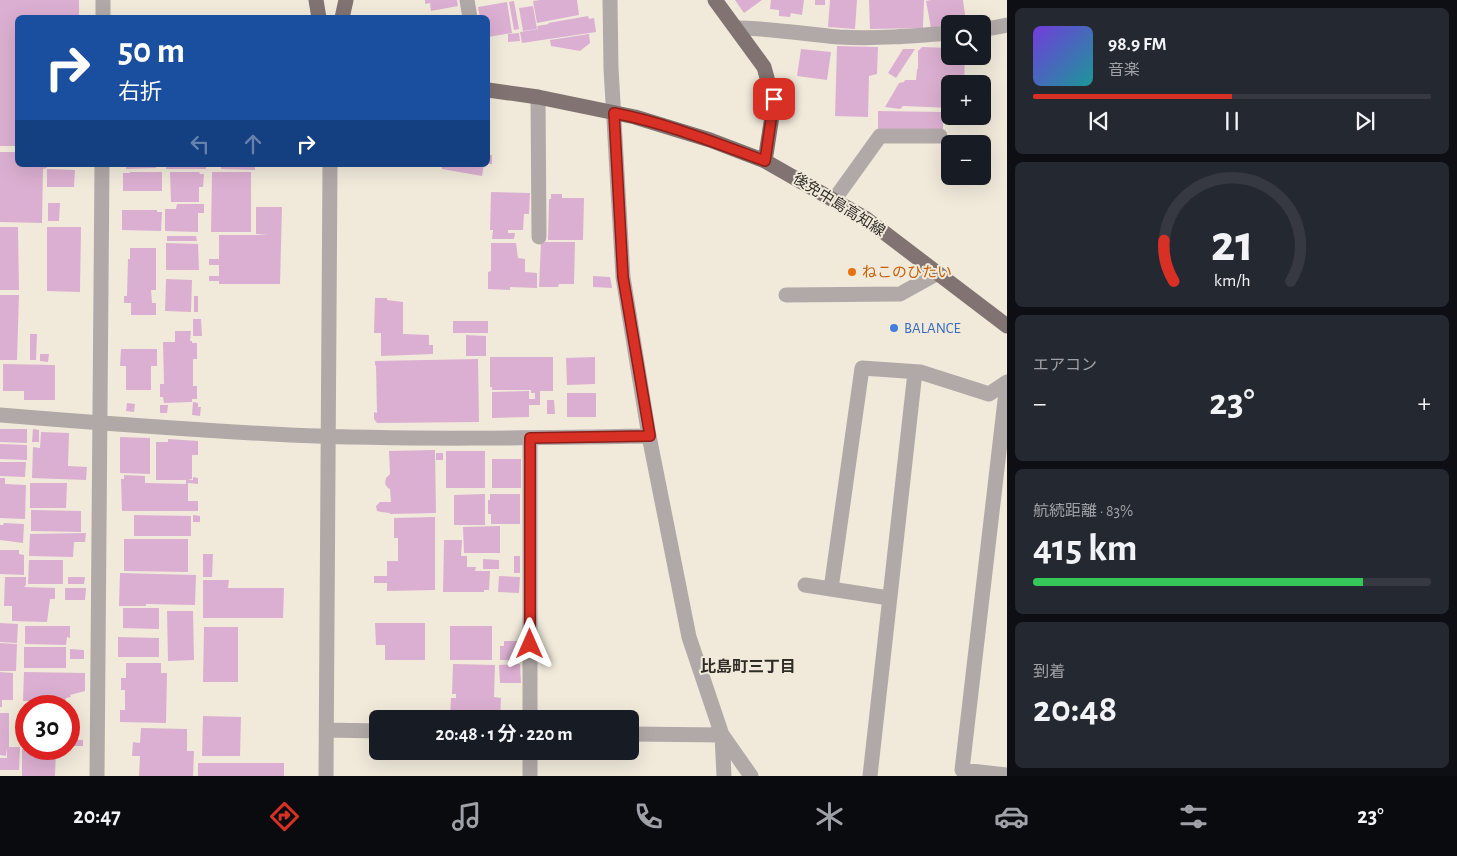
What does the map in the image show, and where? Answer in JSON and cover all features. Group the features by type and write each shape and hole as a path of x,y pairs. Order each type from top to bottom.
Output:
{"main road":[{"path":"316,0 318,15"},
{"path":"343,15 346,0"},
{"path":"715,0 764,67 774,99 765,161"},
{"name":"後免中島高知線","path":"490,90 538,97 635,117 710,140 765,161 865,218 1007,326"}],"street":[{"path":"103,0 103,15"},
{"path":"467,0 470,15"},
{"path":"610,0 611,68 623,277 650,436 688,637 722,735 751,776"},
{"path":"991,28 1007,25"},
{"path":"736,28 760,28 839,37 879,38 941,34"},
{"path":"538,97 539,237"},
{"path":"834,200 880,136 940,136"},
{"path":"97,776 102,167"},
{"path":"326,776 330,167"},
{"path":"786,295 900,294 938,273"},
{"path":"831,589 862,368 915,372 989,394 1007,382"},
{"path":"870,776 915,372"},
{"path":"1007,382 962,773 1007,775"},
{"path":"0,416 329,436 530,438 650,436"},
{"path":"530,438 530,710"},
{"path":"805,585 889,598"},
{"path":"327,730 369,731"},
{"path":"639,734 722,735"},
{"path":"722,735 724,776"},
{"path":"530,760 530,776"}],"building":[{"path":"0,0 79,0 79,15 15,15 15,146 0,146"},
{"path":"425,0 457,0 458,6 431,11 430,3 425,4"},
{"path":"577,0 579,15 537,23 533,1"},
{"path":"735,0 762,0 744,13"},
{"path":"771,0 804,0 802,15 791,13 790,17 779,16 779,10 770,9"},
{"path":"815,0 825,0 825,5 815,5"},
{"path":"830,0 857,0 855,29 828,27"},
{"path":"869,0 924,0 923,28 870,29"},
{"path":"963,0 965,15 941,15 941,26 931,28 926,1"},
{"path":"514,1 519,29 514,30 509,2"},
{"path":"507,2 512,33 490,37 490,15 479,15 478,7"},
{"path":"533,6 537,29 523,31 519,8"},
{"path":"588,16 589,19 594,18 596,32 522,43 520,32 538,29 537,26 548,23"},
{"path":"519,33 520,41 508,42 508,34"},
{"path":"589,34 590,43 580,51 551,46 550,40"},
{"path":"837,46 878,47 877,74 869,76 868,117 835,116"},
{"path":"922,47 941,48 941,65 965,65 964,75 941,75 941,108 903,106 900,109 885,107 899,83 905,80 916,80 918,51"},
{"path":"801,49 831,52 827,80 797,76"},
{"path":"903,49 915,49 896,78 888,73"},
{"path":"878,111 941,112 943,132 878,131"},
{"path":"0,152 15,152 15,167 47,167 43,169 42,223 0,222"},
{"path":"490,155 492,155 492,164 490,164"},
{"path":"126,167 156,167 156,168 126,169"},
{"path":"166,167 206,167 206,169 166,169"},
{"path":"221,167 255,167 255,170 221,169"},
{"path":"442,167 484,167 482,176 442,169"},
{"path":"47,169 75,170 74,187 47,187"},
{"path":"162,172 162,191 123,191 123,173"},
{"path":"170,172 199,172 204,174 203,187 199,187 199,202 171,202"},
{"path":"212,172 251,172 251,232 211,232"},
{"path":"491,192 530,193 529,214 524,214 523,230 508,230 508,233 515,233 514,239 492,239 493,230 490,230"},
{"path":"551,194 562,194 562,198 584,198 583,240 548,240 549,199 551,199"},
{"path":"48,203 60,203 59,221 48,221"},
{"path":"177,204 204,204 204,213 198,213 198,232 165,231 165,209 176,209"},
{"path":"256,207 282,207 280,284 219,284 219,281 209,281 209,276 219,276 219,265 209,265 209,259 219,259 219,235 268,235 256,234"},
{"path":"122,210 157,210 157,212 162,212 161,231 122,230"},
{"path":"0,227 18,227 19,290 0,290"},
{"path":"47,227 81,227 80,292 47,291"},
{"path":"167,236 196,236 197,241 167,241"},
{"path":"541,242 575,242 574,284 559,284 558,287 539,287"},
{"path":"166,243 198,244 199,270 166,270"},
{"path":"491,243 516,243 518,258 525,259 525,272 537,273 537,288 510,287 510,290 488,289 488,272 491,271"},
{"path":"130,248 156,248 156,290 151,290 152,303 156,303 156,315 131,315 131,303 124,303 124,296 127,296"},
{"path":"593,276 610,277 612,288 593,287"},
{"path":"166,279 192,280 191,312 165,311"},
{"path":"0,295 19,295 17,360 0,360"},
{"path":"194,296 198,296 198,312 194,312"},
{"path":"375,298 387,298 387,300 403,302 403,334 429,335 429,345 433,345 433,354 381,356 381,333 374,333"},
{"path":"193,319 201,319 202,336 193,336"},
{"path":"453,321 488,321 488,333 453,333"},
{"path":"175,331 191,331 190,341 197,343 197,359 193,359 193,386 197,386 197,399 192,399 192,402 164,403 163,397 160,397 160,384 164,384 163,342 175,342"},
{"path":"30,334 37,334 36,360 30,360"},
{"path":"466,335 486,336 486,356 466,356"},
{"path":"121,349 157,349 157,366 151,366 151,390 126,390 126,366 120,366"},
{"path":"40,354 49,354 48,362 40,361"},
{"path":"490,357 553,357 553,391 540,391 540,405 529,405 529,417 492,418 492,392 529,391 529,399 535,399 535,393 531,393 531,390 492,390 492,387 490,387"},
{"path":"595,357 595,384 567,385 566,358"},
{"path":"478,359 479,422 377,423 374,419 374,412 377,413 375,361"},
{"path":"3,364 55,365 55,400 24,400 24,391 3,391"},
{"path":"567,393 596,393 596,417 567,417"},
{"path":"547,400 554,400 555,414 547,414"},
{"path":"193,402 198,403 198,407 201,407 200,416 192,415"},
{"path":"127,403 135,404 134,412 126,411"},
{"path":"160,405 168,405 167,413 160,413"},
{"path":"0,429 27,429 27,443 0,442"},
{"path":"33,429 39,430 39,442 32,442"},
{"path":"41,432 69,433 68,466 87,467 86,480 32,478 33,447 40,448"},
{"path":"120,437 150,438 150,474 120,473"},
{"path":"168,439 198,441 198,455 192,455 192,479 188,480 193,480 193,477 198,478 198,484 188,483 188,501 198,501 198,511 122,511 121,479 124,479 124,475 145,476 145,483 186,484 186,480 156,480 156,442 168,442"},
{"path":"0,444 27,445 27,460 0,459"},
{"path":"435,450 436,513 390,514 377,511 376,506 380,502 391,502 390,489 385,484 386,478 390,474 389,451"},
{"path":"446,451 485,451 485,488 446,488"},
{"path":"436,453 443,453 443,460 436,460"},
{"path":"492,459 521,459 521,488 492,488"},
{"path":"0,462 26,462 25,477 0,476"},
{"path":"0,478 5,478 5,484 26,485 25,519 0,518"},
{"path":"30,483 67,483 66,508 30,508"},
{"path":"485,494 485,525 454,525 454,495"},
{"path":"490,494 520,494 520,524 491,524 491,514 488,514"},
{"path":"31,510 81,511 81,532 31,531"},
{"path":"134,515 191,516 191,536 134,536"},
{"path":"193,515 200,516 200,522 193,522"},
{"path":"435,517 435,590 387,591 387,583 374,583 374,576 387,576 387,561 398,561 398,538 394,538 394,518"},
{"path":"4,523 24,524 23,543 0,540 0,525"},
{"path":"500,526 500,553 464,553 463,527"},
{"path":"86,533 85,542 74,542 73,557 29,556 30,534"},
{"path":"124,539 188,539 188,572 124,571"},
{"path":"444,540 462,540 461,556 467,556 467,567 476,567 475,571 490,571 489,590 484,590 484,592 443,592"},
{"path":"0,550 19,550 19,554 24,555 24,575 0,574"},
{"path":"203,554 213,554 212,577 203,577"},
{"path":"514,556 520,556 520,573 514,573"},
{"path":"483,559 499,560 499,569 483,569"},
{"path":"29,560 63,560 63,584 28,584"},
{"path":"120,573 196,575 195,605 146,604 146,606 119,606"},
{"path":"499,576 520,577 519,593 498,592"},
{"path":"5,577 26,577 26,585 24,587 55,588 55,599 50,599 47,622 12,621 12,606 4,606"},
{"path":"68,577 85,577 84,584 68,584"},
{"path":"203,580 229,580 228,588 284,588 283,618 203,618"},
{"path":"65,588 86,588 85,600 65,600"},
{"path":"123,608 159,608 159,629 123,628"},
{"path":"167,611 193,611 194,660 168,661"},
{"path":"0,623 18,624 17,643 0,642"},
{"path":"375,623 425,623 425,660 385,660 385,645 376,645"},
{"path":"25,626 70,626 70,638 67,637 66,645 25,644"},
{"path":"450,626 492,626 492,660 450,660"},
{"path":"204,627 238,627 238,682 203,682"},
{"path":"118,637 159,638 159,657 118,657"},
{"path":"504,641 521,641 521,660 500,660 500,646 504,646"},
{"path":"0,643 17,644 16,671 0,671"},
{"path":"24,647 66,647 66,668 24,668"},
{"path":"70,649 84,650 84,659 70,659"},
{"path":"126,663 161,663 161,673 167,673 166,723 120,722 120,710 125,710 125,690 121,690 121,678 126,678"},
{"path":"453,664 495,665 494,697 501,698 500,710 450,710 451,698 456,698 456,694 452,694"},
{"path":"520,664 521,683 500,683 499,665"},
{"path":"0,672 13,673 13,700 2,700 2,707 0,707"},
{"path":"24,672 85,673 85,691 70,695 23,695"},
{"path":"0,713 9,713 9,747 15,747 15,760 19,760 19,770 0,770 0,758 7,758 7,748 6,756 0,755"},
{"path":"203,716 241,717 240,756 202,756"},
{"path":"141,728 187,729 187,751 194,751 193,776 139,776 140,756 132,756 133,742 140,743"},
{"path":"80,740 83,740 83,746 80,746"},
{"path":"22,760 56,760 55,776 22,776"},
{"path":"198,763 284,763 284,776 198,776"}],"place":[{"name":"ねこのひたい","path":"852,272"},
{"name":"BALANCE","path":"894,328"}],"district":[{"name":"比島町三丁目","path":"748,667"}],"route":[{"path":"530,644 530,438 650,436 623,277 614,113 635,117 710,140 765,161 774,99"}]}
